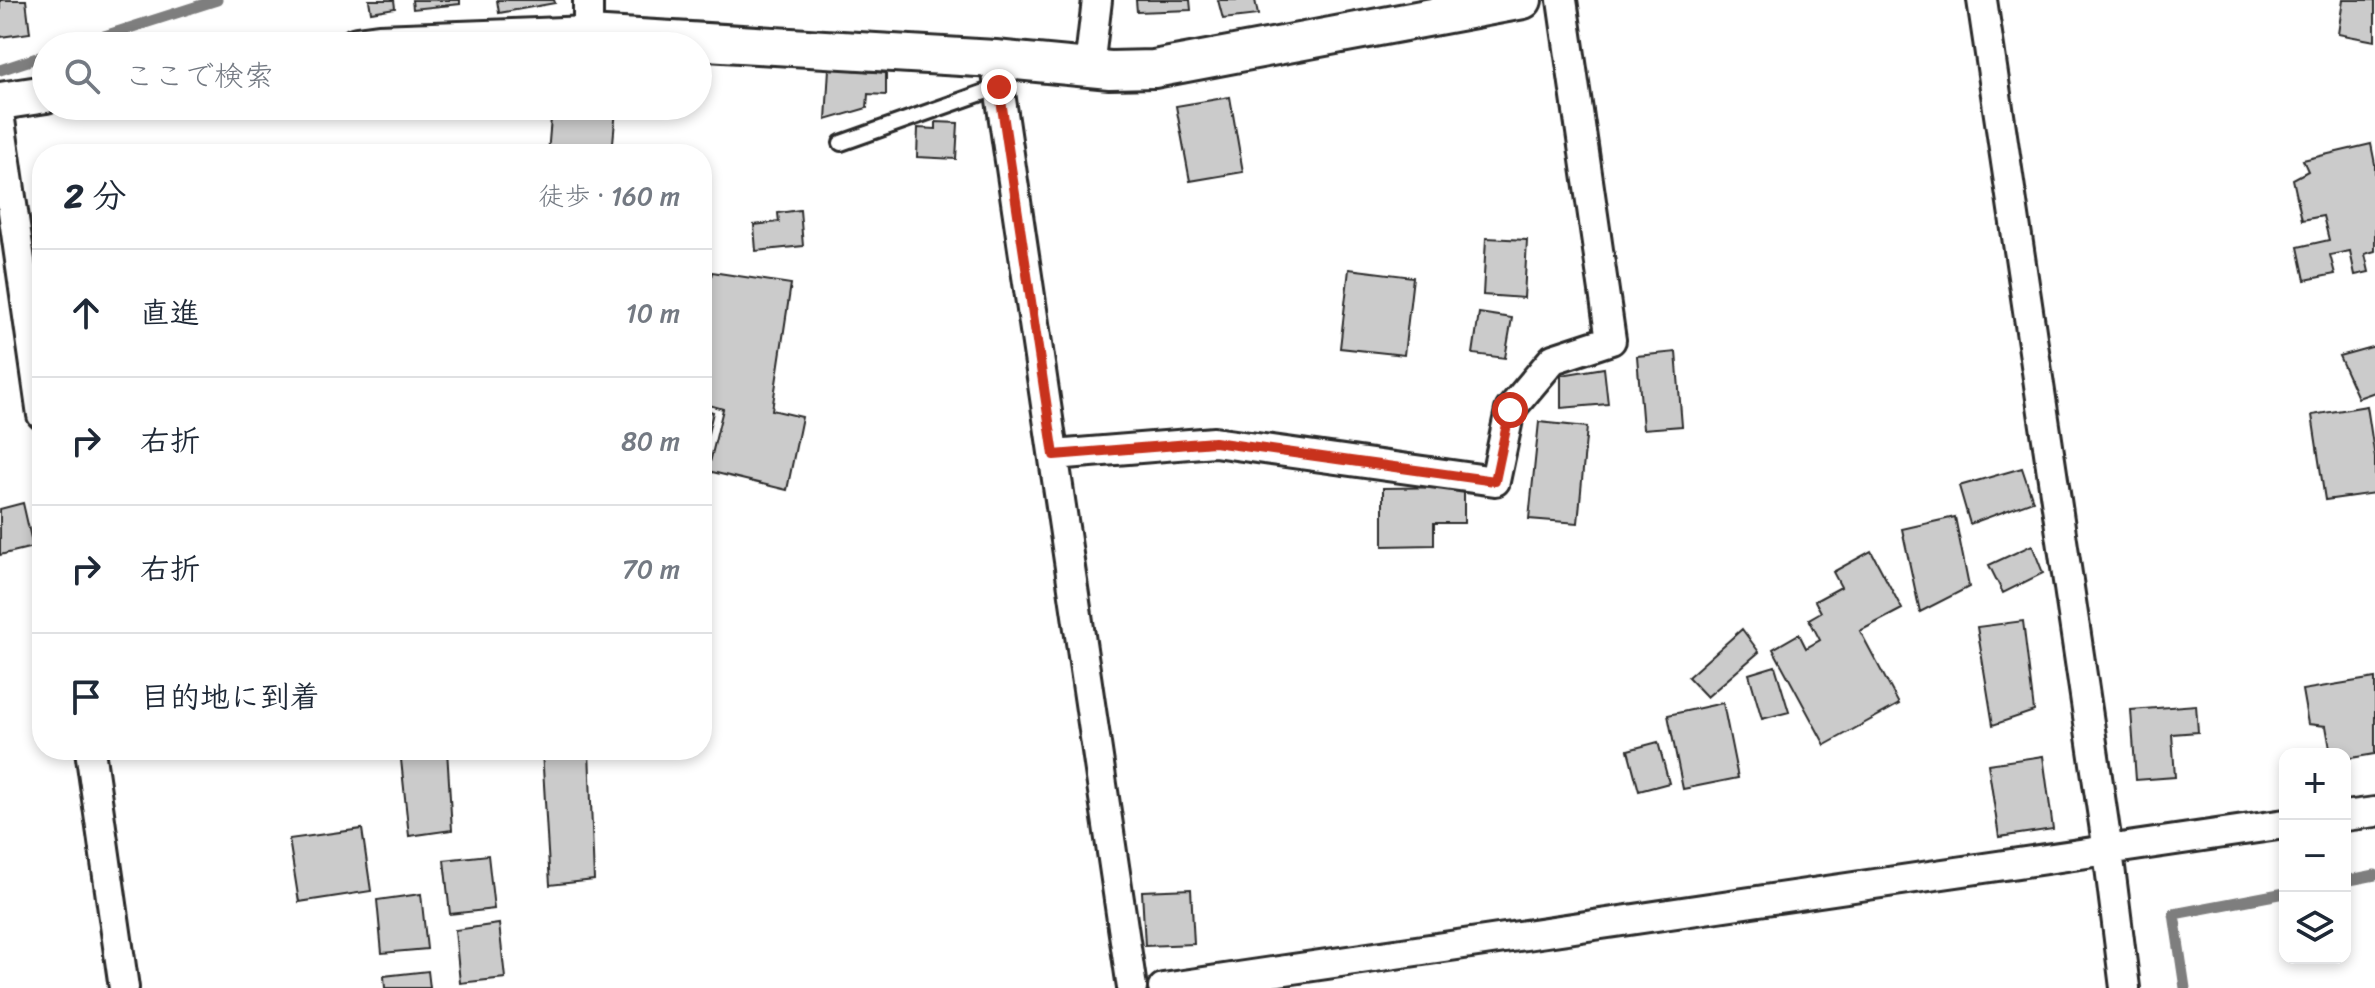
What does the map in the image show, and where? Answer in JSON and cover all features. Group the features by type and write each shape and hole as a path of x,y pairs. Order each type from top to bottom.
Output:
{"street":[{"path":"1089,68 1097,0"},
{"path":"712,34 997,73 1089,68 1154,69 1523,0"},
{"path":"1054,455 1214,442 1495,481 1510,410 1553,359 1611,340 1562,0"},
{"path":"1982,0 2108,851 2125,988"},
{"path":"467,32 588,17 698,32"},
{"path":"997,73 1132,988"},
{"path":"0,101 32,96"},
{"path":"0,120 32,345"},
{"path":"91,760 124,988"},
{"path":"2351,815 2375,812"},
{"path":"1163,988 2279,825"}],"lane":[{"path":"841,143 997,73"}],"building":[{"path":"0,0 26,0 30,33 0,37"},
{"path":"369,0 394,0 395,8 371,12"},
{"path":"412,0 460,0 460,4 413,9"},
{"path":"497,0 554,0 555,3 499,13"},
{"path":"1136,0 1190,0 1191,10 1137,12"},
{"path":"1218,0 1255,0 1258,15 1223,19"},
{"path":"2343,0 2375,0 2375,41 2338,34"},
{"path":"829,68 886,73 886,95 868,94 867,108 826,120"},
{"path":"1230,97 1243,172 1190,181 1176,106"},
{"path":"551,120 615,120 613,144 549,144"},
{"path":"936,122 958,123 956,159 917,157 918,128 936,129"},
{"path":"2371,144 2375,164 2375,251 2365,254 2369,272 2355,275 2350,251 2330,255 2335,274 2305,280 2298,247 2329,240 2323,216 2302,220 2293,179 2308,171 2303,160"},
{"path":"800,210 803,246 756,251 754,225 779,222 778,213"},
{"path":"1486,238 1527,240 1524,298 1483,295"},
{"path":"1349,269 1413,277 1404,355 1340,348"},
{"path":"712,272 791,284 772,410 802,417 787,490 712,472 712,454 723,409 712,406"},
{"path":"1479,313 1512,318 1505,358 1473,354"},
{"path":"2375,346 2375,392 2358,398 2339,356"},
{"path":"1676,352 1682,426 1643,429 1637,356"},
{"path":"1604,368 1608,404 1561,408 1561,375"},
{"path":"2367,406 2375,458 2375,493 2325,500 2312,415"},
{"path":"1539,422 1587,427 1578,523 1529,519"},
{"path":"2022,468 2033,501 1970,524 1959,486"},
{"path":"1464,487 1464,523 1434,523 1434,545 1383,546 1383,488"},
{"path":"23,503 32,547 0,555 0,509"},
{"path":"1955,517 1969,587 1920,612 1902,529"},
{"path":"2032,545 2043,573 2003,593 1989,565"},
{"path":"1871,551 1902,609 1860,631 1899,704 1825,745 1773,649 1799,634 1806,648 1820,640 1809,619 1821,612 1815,601 1841,587 1833,572"},
{"path":"2023,621 2034,711 1993,725 1977,627"},
{"path":"1742,629 1759,652 1707,697 1688,677"},
{"path":"1775,666 1789,712 1762,719 1749,674"},
{"path":"2375,678 2375,754 2351,758 2351,748 2330,748 2326,726 2308,724 2302,690"},
{"path":"1723,703 1738,778 1683,789 1668,715"},
{"path":"2196,705 2198,732 2172,734 2175,777 2136,780 2131,710"},
{"path":"1658,742 1669,783 1639,791 1628,750"},
{"path":"2043,756 2053,829 1999,837 1988,764"},
{"path":"401,760 448,760 452,830 409,836"},
{"path":"543,760 589,760 594,880 550,885"},
{"path":"362,829 371,891 299,902 289,839"},
{"path":"488,855 494,909 450,914 444,860"},
{"path":"1191,889 1194,944 1145,946 1142,891"},
{"path":"421,894 427,949 382,953 377,900"},
{"path":"499,924 505,978 460,983 455,930"},
{"path":"428,971 430,988 385,988 384,976"}],"waterway":[{"path":"117,32 217,0"},
{"path":"0,70 32,60"},
{"path":"2351,880 2375,875"},
{"path":"2185,988 2174,914 2279,894"}],"route":[{"path":"999,87 1054,455 1214,442 1495,481 1510,410"}]}
